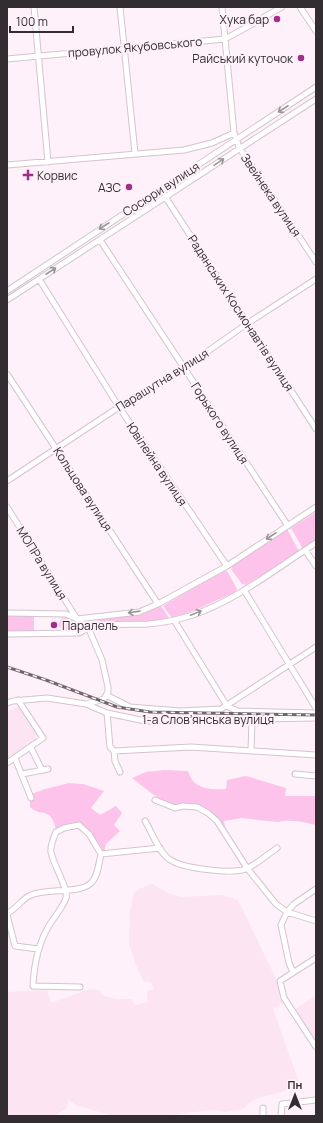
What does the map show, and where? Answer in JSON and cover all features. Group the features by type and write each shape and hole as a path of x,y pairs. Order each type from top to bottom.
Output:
{"street":[{"path":"34,7 48,162"},
{"path":"120,7 135,153"},
{"path":"7,166 135,153 184,150 212,143 234,133 222,7"},
{"path":"264,17 282,7"},
{"path":"300,7 316,31"},
{"name":"провулок Якубовського","path":"7,59 225,39 258,21"},
{"name":"Сосюри вулиця","path":"7,291 316,88"},
{"name":"Сосюри вулиця","path":"7,300 316,99"},
{"name":"Звейнека вулиця","path":"234,133 240,148 316,262"},
{"name":"Радянських Космонавтів вулиця","path":"166,198 316,429"},
{"name":"Горького вулиця","path":"100,240 288,526"},
{"name":"Ювілейна вулиця","path":"40,279 118,407 227,566"},
{"name":"Парашутна вулиця","path":"7,481 118,407 184,368 248,323 316,279"},
{"name":"Кольцова вулиця","path":"7,374 158,604"},
{"name":"МОПРа вулиця","path":"7,507 77,619"},
{"path":"77,619 139,612 158,604 227,566 316,507"},
{"path":"7,634 79,633 88,627 150,624 174,620 215,605 244,590 316,543"},
{"path":"305,550 316,566"},
{"path":"244,590 316,708"},
{"path":"7,613 66,614 77,619 88,627 102,660 108,687 106,695 100,701 86,704"},
{"path":"174,620 226,706 237,711 316,713"},
{"path":"106,695 130,707 180,711 221,709 316,647"},
{"name":"1-а Слов’янська вулиця","path":"7,703 18,700 47,698 86,704 107,713 145,721 316,718"},
{"path":"7,763 44,738 18,700"},
{"path":"107,713 110,747 114,751 115,761 120,772"},
{"path":"251,751 252,718"},
{"path":"114,751 190,747 316,755"},
{"path":"31,748 42,770"},
{"path":"15,758 31,798"},
{"path":"22,774 48,769"},
{"path":"295,774 316,776"},
{"path":"155,800 175,808 182,806 197,807 208,813 217,821 247,868 276,904 287,912 316,921"},
{"path":"144,821 160,848 170,860 187,866 234,872 247,868 277,848"},
{"path":"38,949 15,946 7,914 24,898 32,894 44,891 66,889 82,888 92,883 98,870 101,854 89,834 79,825 56,832 51,851 66,889 66,898 49,926 38,949 34,967 33,986 80,987"},
{"path":"101,854 160,848"},
{"path":"293,972 289,963 281,925 287,912 294,904 316,889"},
{"path":"316,958 280,981 284,998 316,1047"},
{"path":"282,1116 282,1104 316,1100"},
{"path":"262,1108 263,1116"}],"shaded area":[{"path":"316,512 316,540 303,549 291,528"},
{"path":"287,529 299,551 246,585 242,584 231,569 234,563"},
{"path":"222,571 227,571 237,589 235,592 193,611 172,618 163,606"},
{"path":"161,606 169,618 155,621 99,624 98,622 99,618 138,615"},
{"path":"7,616 34,616 34,632 7,632"},
{"path":"63,617 69,617 73,621 73,627 69,631 63,631 59,627 59,621"},
{"path":"18,707 37,733 35,742 7,760 7,712"},
{"path":"164,770 188,771 194,782 208,788 226,789 227,780 246,776 286,788 285,796 316,796 316,825 297,821 278,822 241,818 224,821 226,832 215,815 205,808 193,804 176,805 168,803 132,778 146,772"},
{"path":"69,783 83,784 104,791 91,808 100,815 116,806 122,813 114,825 120,831 106,844 104,852 90,833 79,823 56,829 54,822 48,814 38,812 30,807 30,800 34,799 32,794"},
{"path":"152,884 170,894 182,897 221,895 238,900 280,987 286,1004 283,1003 273,1009 300,1085 282,1092 255,1099 243,1109 226,1112 211,1110 163,1116 113,1116 76,1105 68,1099 67,1108 54,1116 7,1116 7,992 47,990 51,1003 90,989 99,990 104,996 116,999 132,999 135,1005 148,1002 148,991 154,989 151,982 144,982 129,944 130,911 134,893 139,889"},
{"path":"316,995 316,1042 295,1009"}],"railway":[{"path":"7,667 117,707 150,712 316,715"}],"place":[{"name":"Хука бар","path":"277,19"},
{"name":"Райський куточок","path":"301,58"},
{"name":"Корвис","path":"28,175"},
{"name":"АЗС","path":"129,187"},
{"name":"Паралель","path":"54,625"}]}
